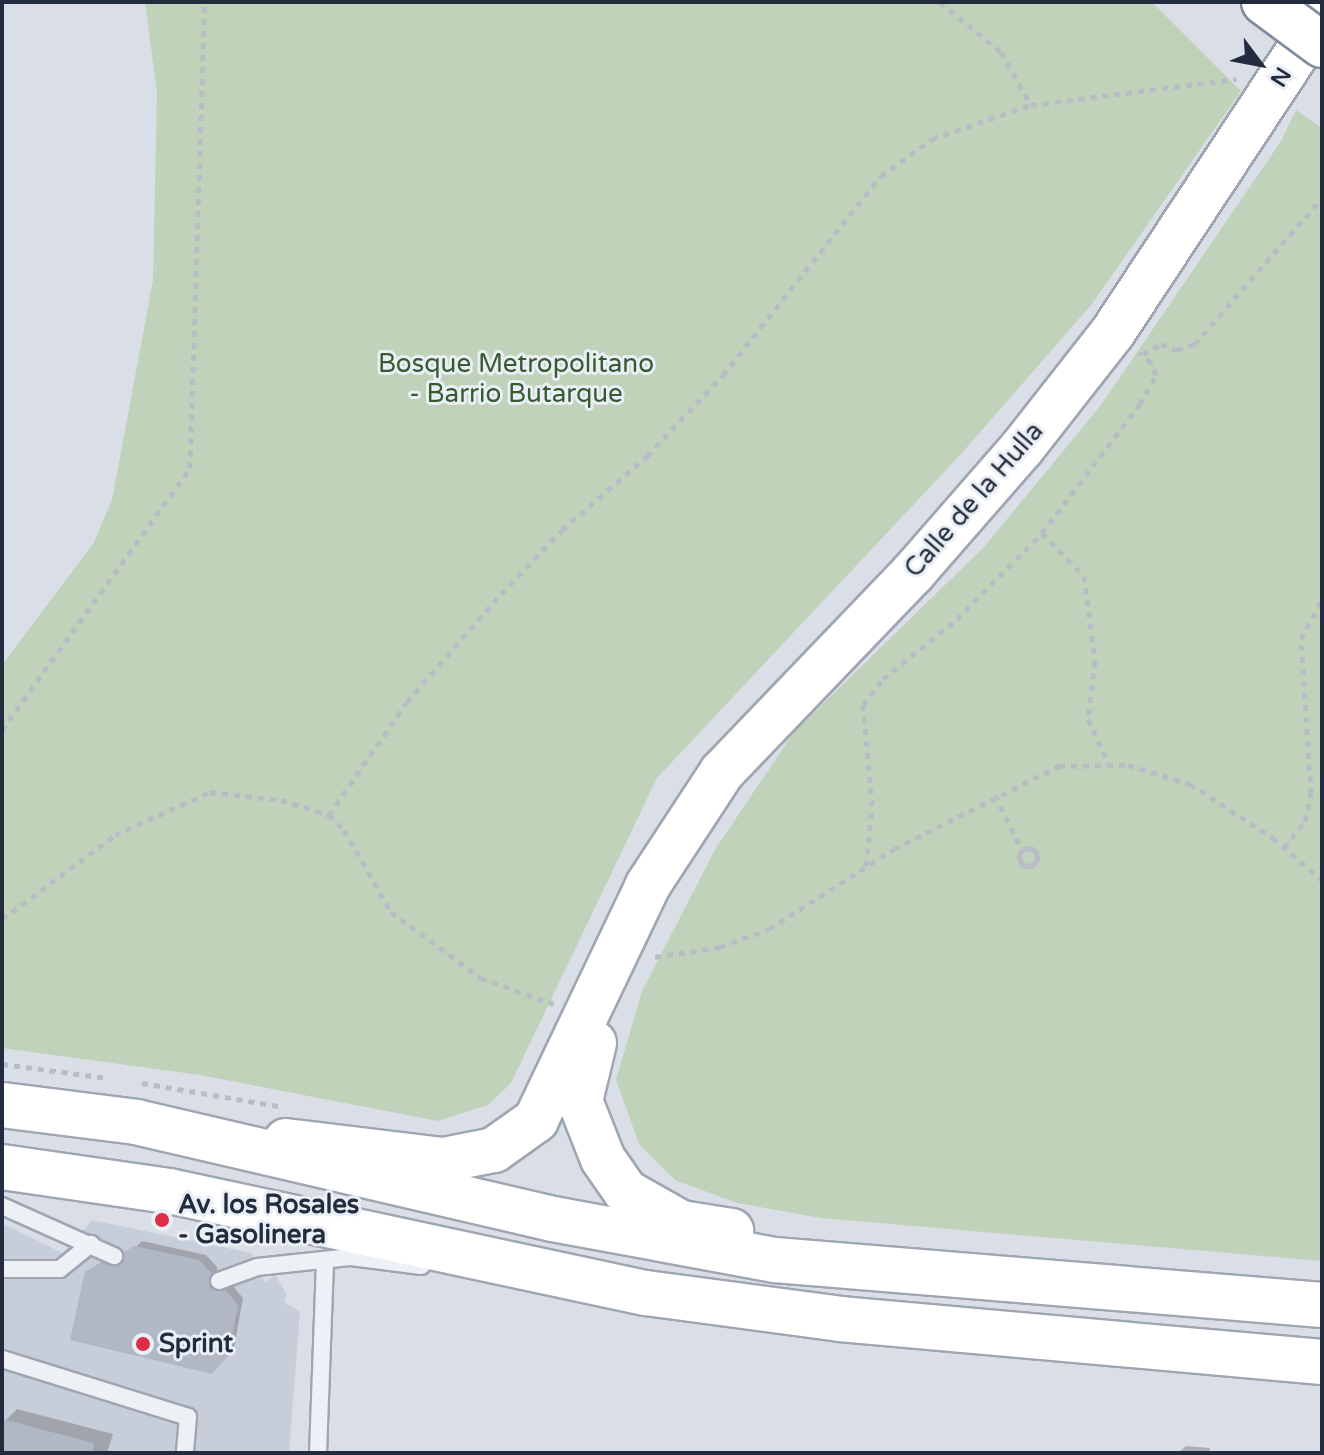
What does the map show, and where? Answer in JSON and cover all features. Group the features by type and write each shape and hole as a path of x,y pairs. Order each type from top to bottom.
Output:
{"main road":[{"path":"1264,2 1322,45"},
{"path":"1298,2 1322,27"},
{"name":"Calle de la Hulla","path":"611,969 648,885 722,772 923,561 1022,448 1127,343 1284,73 1322,15"},
{"path":"2,1105 136,1102 443,1160 494,1150 536,1120 611,969"},
{"path":"611,969 580,1101 603,1159 626,1192 681,1223 1061,1285"},
{"path":"136,1102 553,1219 760,1258 1322,1305"},
{"path":"2,1167 291,1214 646,1293 840,1319 1322,1362"}],"lane":[{"path":"2,1206 114,1256"},
{"path":"2,1269 60,1269 91,1244"},
{"path":"219,1281 257,1267 351,1257 646,1293"},
{"path":"318,1453 325,1260"},
{"path":"2,1359 188,1417 185,1453"}],"path":[{"path":"2,730 190,468 205,2"},
{"path":"940,2 1001,52 1031,105"},
{"path":"329,815 407,702 501,594 562,530 647,456 723,375 881,176 932,139 1031,105 1284,73"},
{"path":"1127,343 1161,344 1177,350 1195,344 1322,198"},
{"path":"866,867 872,806 863,705 883,679 957,619 1042,533 1140,404 1156,375 1127,343"},
{"path":"1042,533 1084,576 1095,661 1088,719 1109,765"},
{"path":"1284,848 1305,821 1311,794 1301,639 1322,600"},
{"path":"611,969 660,955 720,947 769,929 866,867 995,795 1059,766 1128,765 1190,784 1284,848 1322,880"},
{"path":"2,919 115,835 210,792 281,800 329,815 344,830 391,912 481,978 588,1016"},
{"path":"995,795 1022,850"},
{"path":"2,1064 121,1080"},
{"path":"136,1102 286,1108"}],"shaded area":[{"path":"92,1220 251,1253 265,1282 275,1275 287,1294 284,1302 300,1312 289,1453 2,1453 2,1223 63,1253"}],"green space":[{"name":"Bosque Metropolitano - Barrio Butarque","path":"145,2 1152,2 1241,91 1092,304 962,453 657,778 511,1083 488,1105 438,1121 200,1075 2,1048 2,665 93,544 112,500 153,280 157,93"},
{"path":"1296,110 1322,128 1322,1261 821,1218 737,1203 675,1180 639,1144 616,1080 642,991 716,848 794,732 984,547 1101,405 1281,141"}],"building":[{"path":"134,1246 199,1260 211,1273 211,1289 226,1290 238,1305 228,1356 212,1374 70,1340 85,1271 102,1263 120,1265 124,1252"},
{"path":"2,1419 94,1443 93,1453 2,1453"}],"place":[{"name":"Av. los Rosales - Gasolinera","path":"162,1220"},
{"name":"Sprint","path":"143,1344"}]}
